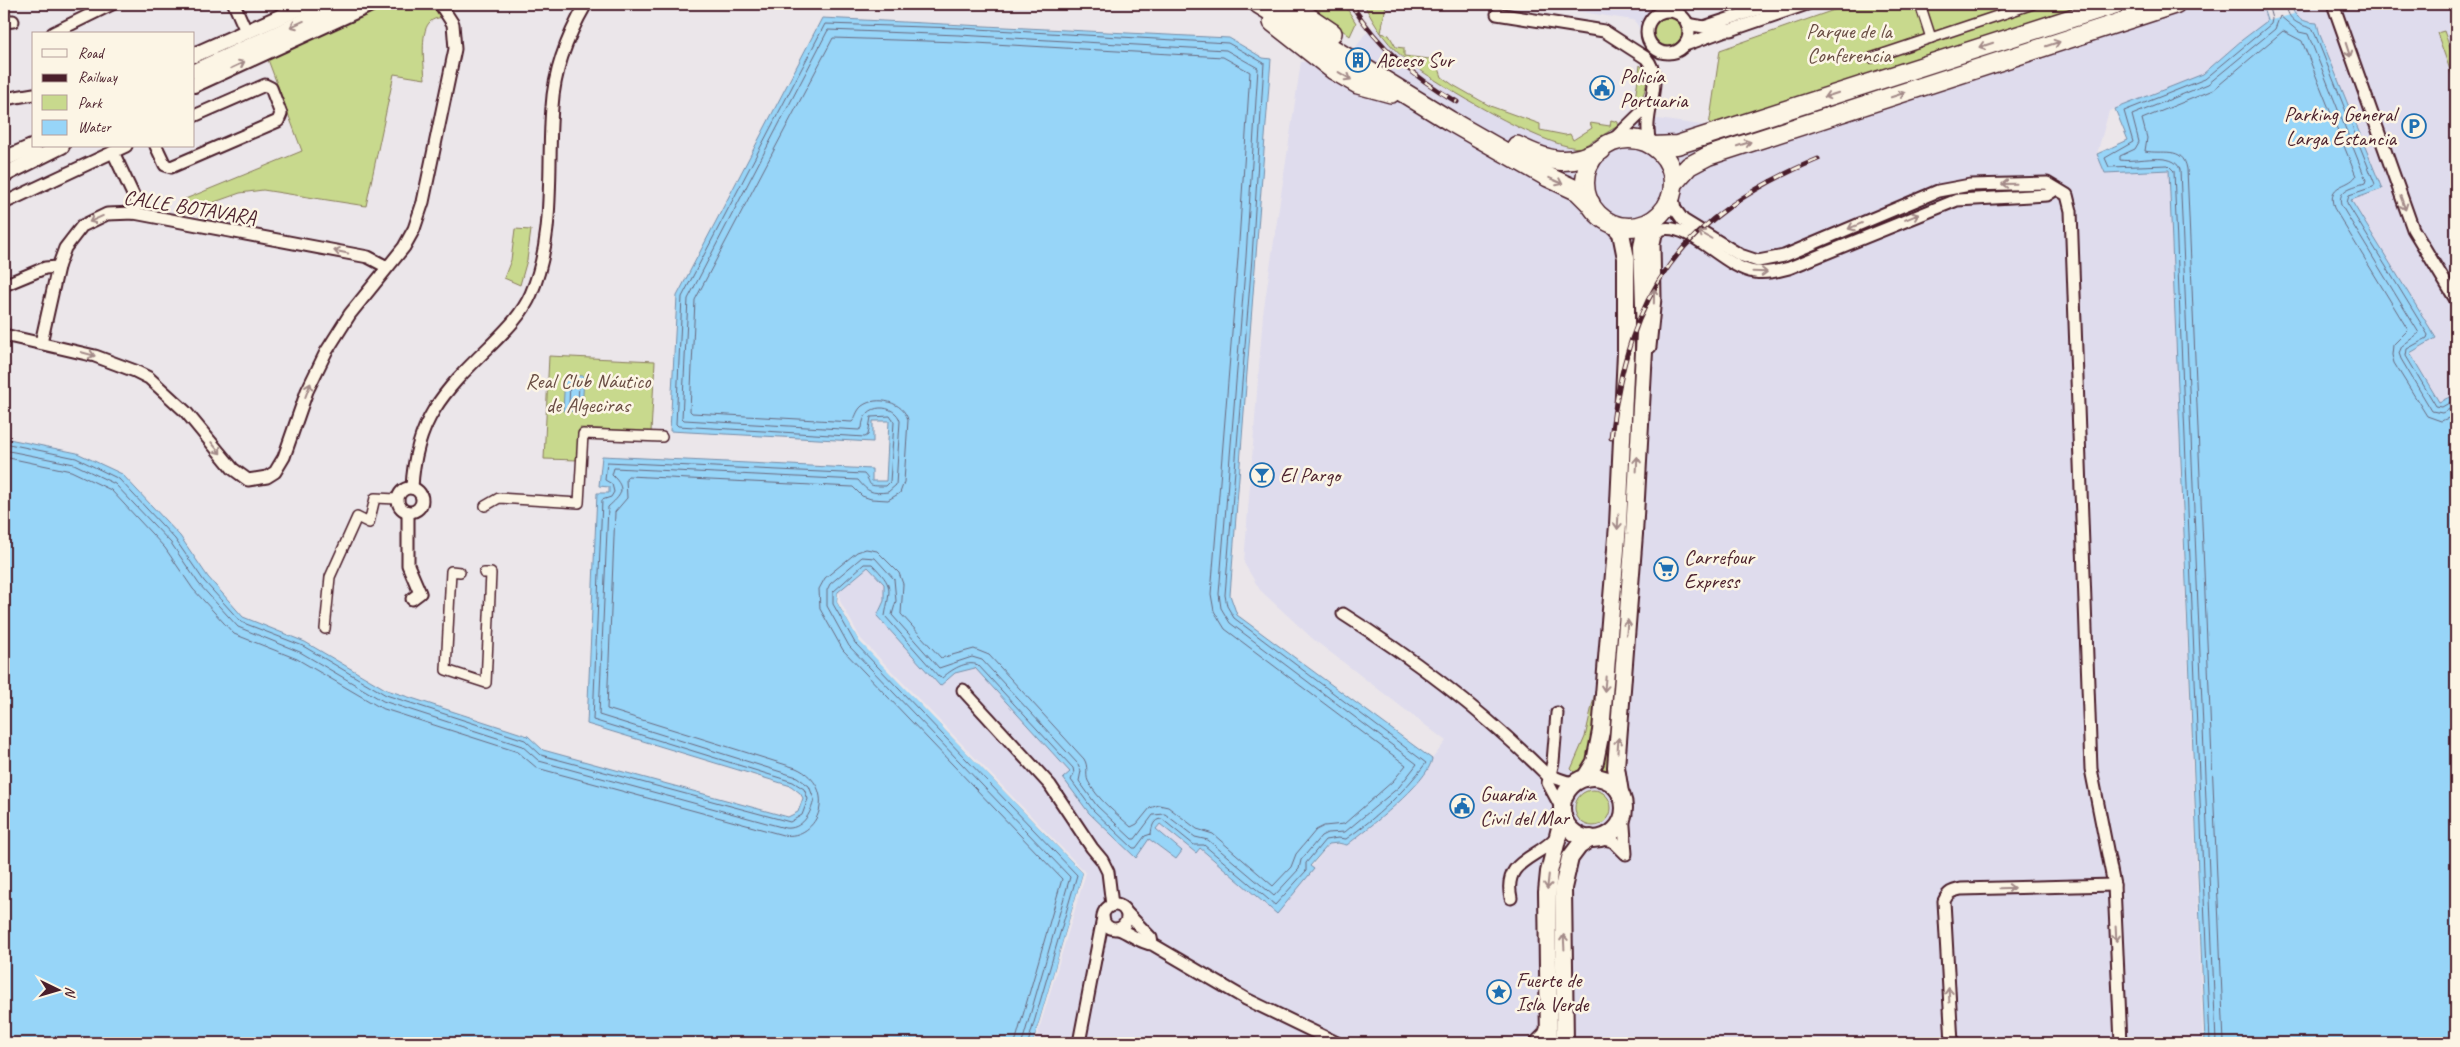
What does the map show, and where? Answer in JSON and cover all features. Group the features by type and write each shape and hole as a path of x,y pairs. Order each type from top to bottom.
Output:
{"highway":[{"path":"1251,4 1313,55 1358,84 1415,100"},
{"path":"1278,6 1340,54 1538,172 1578,191 1590,203"},
{"path":"1278,6 1538,157 1554,161 1571,161 1604,148"},
{"path":"1313,55 1340,54"}],"main road":[{"path":"1549,1043 1547,892 1549,872 1567,791 1580,780 1595,762 1601,730 1619,505 1626,353 1627,276 1621,233 1613,224 1600,215 1590,203 1586,188 1587,172 1593,159 1604,148 1629,139 1652,146 1677,145 2116,4"},
{"path":"1565,1043 1563,888 1570,858 1579,846 1614,829 1623,812 1616,767 1634,534 1645,333 1643,238 1645,230 1665,208 1672,188 1689,166 1708,156 2176,4"},
{"path":"1652,146 1669,165 1672,188"},
{"path":"1613,224 1629,227 1653,220"},
{"path":"1580,780 1594,777 1606,780 1620,793"},
{"path":"1562,813 1574,832 1594,838"}],"street":[{"path":"55,32 112,4"},
{"path":"234,4 246,31"},
{"path":"195,55 309,4"},
{"path":"195,71 341,4"},
{"path":"195,85 371,4"},
{"path":"440,4 450,16"},
{"path":"4,335 112,361 149,378 186,412 233,469 248,480 266,477 280,464 289,446 308,391 326,352 350,314 404,247 424,202 454,56 455,34 446,4"},
{"path":"412,488 415,460 430,416 450,386 519,314 530,295 540,271 546,233 552,105 567,42 586,4"},
{"path":"1920,4 1931,38"},
{"path":"1871,58 2033,4"},
{"path":"2333,4 2413,229 2456,300"},
{"path":"1802,5 1794,10 1726,30 1685,45 1676,51 1666,53 1651,45 1647,30 1651,19 1659,9 1681,14 1704,27 1759,9 1780,11 1802,5"},
{"path":"1497,14 1604,31 1637,51 1651,64 1654,85 1649,105 1647,135 1652,146"},
{"path":"1681,14 1689,34 1685,45"},
{"path":"157,148 165,165 171,167 278,121 281,114 271,88 265,85 195,116"},
{"path":"4,99 32,94"},
{"path":"1604,148 1649,105"},
{"path":"4,159 32,147"},
{"path":"4,175 58,148"},
{"path":"4,203 122,148"},
{"path":"113,152 136,201 134,213"},
{"path":"1672,188 1675,209 1688,224 1740,255 1758,261 1784,256 1938,191 1958,186 2047,183 2067,195 2071,211 2091,769 2114,885 2122,1043"},
{"path":"1642,379 1653,338 1654,238 1662,229 1681,231 1748,271 1770,272 1789,268 1957,200 2047,196 2056,189"},
{"name":"CALLE BOTAVARA","path":"41,343 58,267 66,248 82,226 106,214 134,213 368,257 387,267"},
{"path":"4,286 46,268 58,267"},
{"path":"485,506 500,498 579,503 583,434 662,437"},
{"path":"412,488 420,493 422,504 416,511 408,513 399,507 397,499 403,490 412,488"},
{"path":"325,629 330,576 357,517 369,523 375,498 397,499"},
{"path":"408,513 408,565 420,593 412,599"},
{"path":"460,572 451,571 446,670 486,683 491,573 484,573"},
{"path":"1343,614 1381,638 1507,735 1548,776 1555,776 1563,782 1580,780"},
{"path":"963,690 1050,784 1102,860 1108,872 1112,905"},
{"path":"1557,713 1554,762 1548,776 1548,783 1562,813"},
{"path":"1594,838 1613,841 1627,859 1623,812"},
{"path":"1512,898 1510,890 1513,873 1528,856 1544,850 1558,835"},
{"path":"1952,1043 1944,901 1951,891 1961,889 2114,885"},
{"path":"1079,1043 1105,910 1112,905 1120,906 1151,938 1152,944"},
{"path":"1098,950 1126,920 1126,912"},
{"path":"1103,918 1106,925 1132,934 1147,944 1152,944 1246,999 1337,1043"},
{"path":"1535,1043 1544,1034 1549,1024"}],"shaded area":[{"path":"1530,4 1654,4 1653,12 1642,25 1642,35 1633,20"},
{"path":"2090,4 2456,4 2456,394 2439,403 2410,353 2436,338 2351,200 2382,189 2320,35 2317,23 2268,21 2242,40 2203,75 2109,111 2097,154 2105,173 2169,170 2203,1043 1033,1043 1083,873 859,641 837,602 838,592 868,567 884,584 884,601 877,616 940,686 955,673 975,668 1070,772 1063,778 1136,857 1149,839 1176,859 1181,851 1156,829 1160,824 1196,853 1200,848 1277,913 1329,844 1347,845 1407,795 1431,765 1432,759 1446,741 1313,639 1260,590 1244,563 1263,314 1301,62 1313,62 1337,77 1364,35 1375,27 1409,63 1487,111 1581,148 1592,139 1635,116 1709,126"}],"green space":[{"path":"389,4 436,4 444,17 432,20 424,34 425,79 394,74 366,206 263,190 240,193 184,213 185,216 179,215 178,202 302,151 267,57"},
{"path":"1307,4 1344,4 1356,23 1350,36"},
{"path":"1364,4 1386,5 1381,33 1373,21"},
{"name":"Parque de la Conferencia","path":"1851,4 2085,4 1709,126 1720,50"},
{"path":"1668,18 1678,22 1682,32 1678,42 1668,46 1658,42 1654,32 1658,22"},
{"path":"2444,31 2456,65 2455,84 2437,33"},
{"path":"1381,33 1389,35 1396,47 1404,48 1404,56 1430,59 1434,54 1442,77 1453,85 1490,106 1540,124 1540,130 1565,135 1570,134 1573,140 1592,128 1590,123 1610,126 1611,120 1618,122 1618,126 1579,148 1562,145 1541,137 1492,114 1425,73 1402,57"},
{"path":"1640,65 1646,74 1646,85 1638,105 1634,106"},
{"path":"515,229 531,230 527,260 520,285 504,278 511,260"},
{"name":"Real Club Náutico de Algeciras","path":"549,356 655,361 651,432 580,428 578,460 544,459"},
{"path":"1615,656 1617,656 1609,776 1599,773 1608,738"},
{"path":"1598,679 1592,745 1584,768 1577,775 1571,769 1585,737"},
{"path":"1593,790 1600,791 1606,795 1610,801 1610,815 1606,821 1600,825 1593,826 1586,825 1580,821 1576,815 1575,808 1576,801 1580,795 1586,791"}],"water":[{"path":"2262,4 2290,4 2297,16 2307,22 2317,23 2320,35 2382,189 2351,200 2436,338 2410,353 2439,402 2456,394 2456,1043 2205,1043 2169,170 2105,173 2097,154 2128,140 2115,109 2203,74 2267,21"},
{"path":"822,18 1229,38 1263,58 1271,59 1230,595 1237,615 1432,759 1420,780 1396,805 1347,845 1329,844 1310,866 1314,869 1277,914 1200,848 1196,853 1160,824 1156,829 1182,851 1176,859 1149,839 1136,858 1089,813 1063,778 1070,772 975,668 955,673 940,686 877,616 884,601 884,584 868,567 838,592 837,602 859,640 1083,873 1033,1043 4,1043 4,438 77,453 122,474 180,536 208,577 243,617 305,642 387,690 528,736 543,750 788,817 798,812 803,798 791,786 587,724 597,493 609,493 609,487 599,486 602,456 872,469 872,481 886,481 889,421 873,421 873,442 670,431 677,296"},
{"path":"565,375 584,376 582,412 563,411"}],"pier":[{"path":"2262,4 2290,4 2294,14 2268,21"},
{"path":"838,592 840,594 840,601 861,639 1086,873 1035,1043 1033,1043 1083,873 859,641 837,602"}],"railway":[{"path":"1351,4 1385,48 1425,82 1457,102"},
{"path":"1611,438 1619,386 1631,341 1648,301 1670,265 1697,234 1730,206 1770,181 1818,159"}],"place":[{"name":"Acceso Sur","path":"1358,60"},
{"name":"Policía Portuaria","path":"1602,88"},
{"name":"Parking General Larga Estancia","path":"2414,126"},
{"name":"El Pargo","path":"1262,475"},
{"name":"Carrefour Express","path":"1666,569"},
{"name":"Guardia Civil del Mar","path":"1462,806"},
{"name":"Fuerte de Isla Verde","path":"1499,992"}]}
